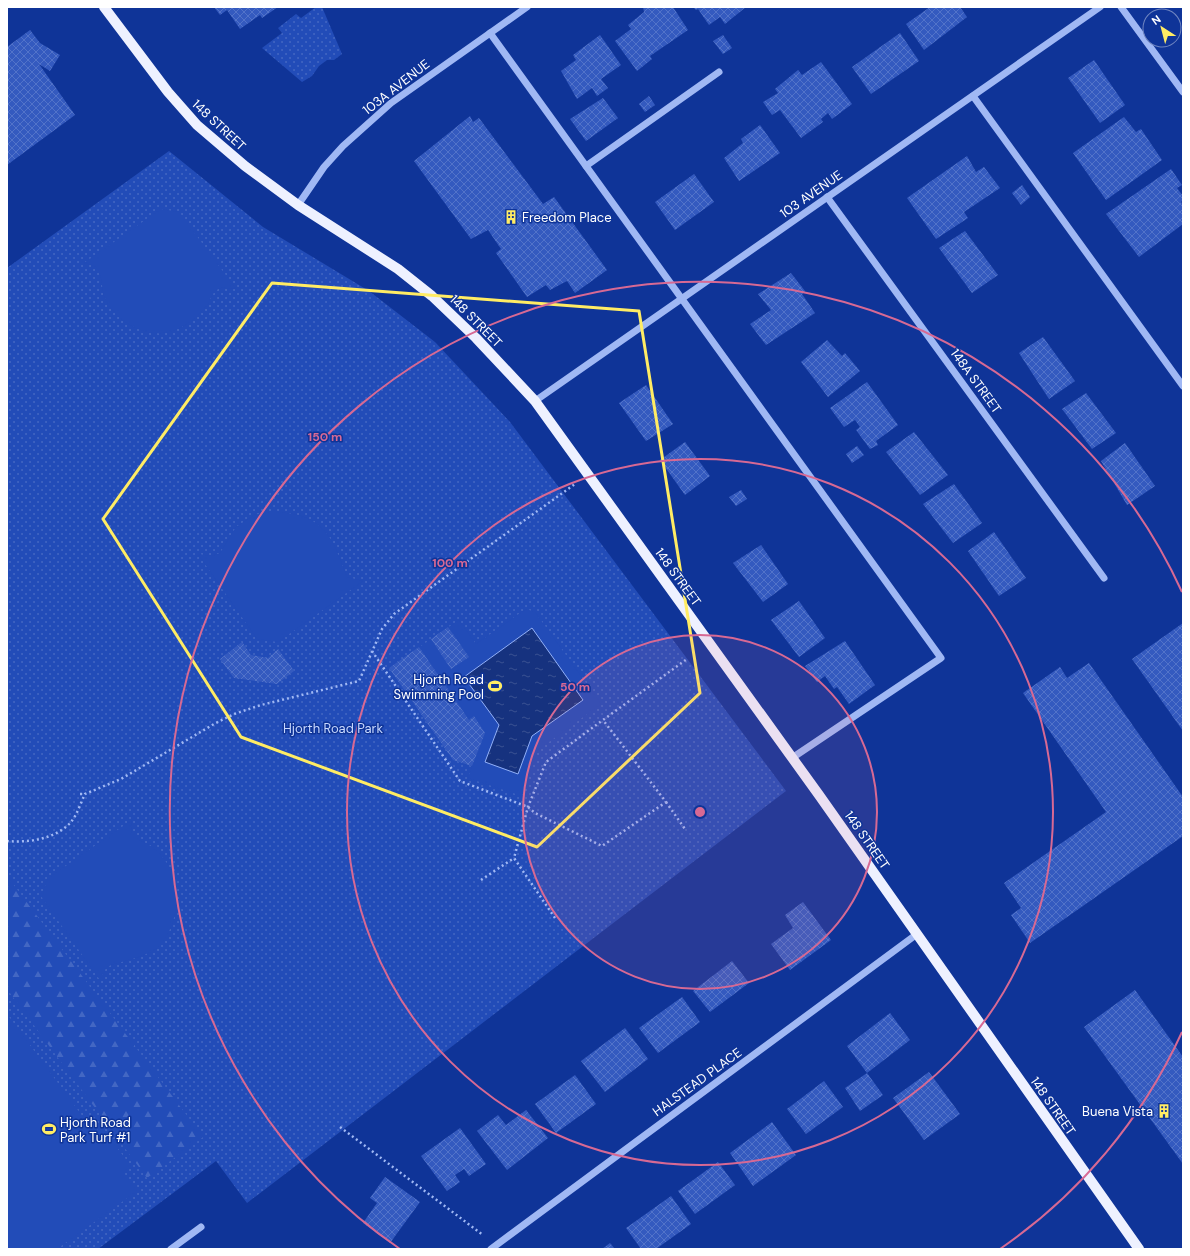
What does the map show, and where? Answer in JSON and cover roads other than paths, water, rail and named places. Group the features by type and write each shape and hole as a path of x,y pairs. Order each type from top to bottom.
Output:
{"main road":[{"name":"148 STREET","path":"104,7 168,92 197,125 245,166 298,206 398,270 432,296 476,338 535,401 792,758 1139,1249"}],"street":[{"name":"103A AVENUE","path":"298,206 324,167 343,146 385,108 527,7"},
{"name":"103 AVENUE","path":"535,401 1100,7"},
{"path":"1121,7 1183,92"},
{"path":"490,33 683,298 941,658 792,758"},
{"path":"586,166 719,72"},
{"path":"973,96 1183,386"},
{"name":"148A STREET","path":"828,197 1104,578"},
{"name":"HALSTEAD PLACE","path":"494,1247 917,934"},
{"path":"172,1249 201,1227"}],"water":[{"path":"532,628 583,700 532,736 518,774 485,762 499,725 464,677"}],"place":[{"name":"Freedom Place","path":"511,217"},
{"name":"Hjorth Road Swimming Pool","path":"495,686"},
{"name":"Buena Vista","path":"1164,1111"},
{"name":"Hjorth Road Park Turf #1","path":"49,1129"}],"park label":[{"name":"Hjorth Road Park","path":"333,728"}]}
